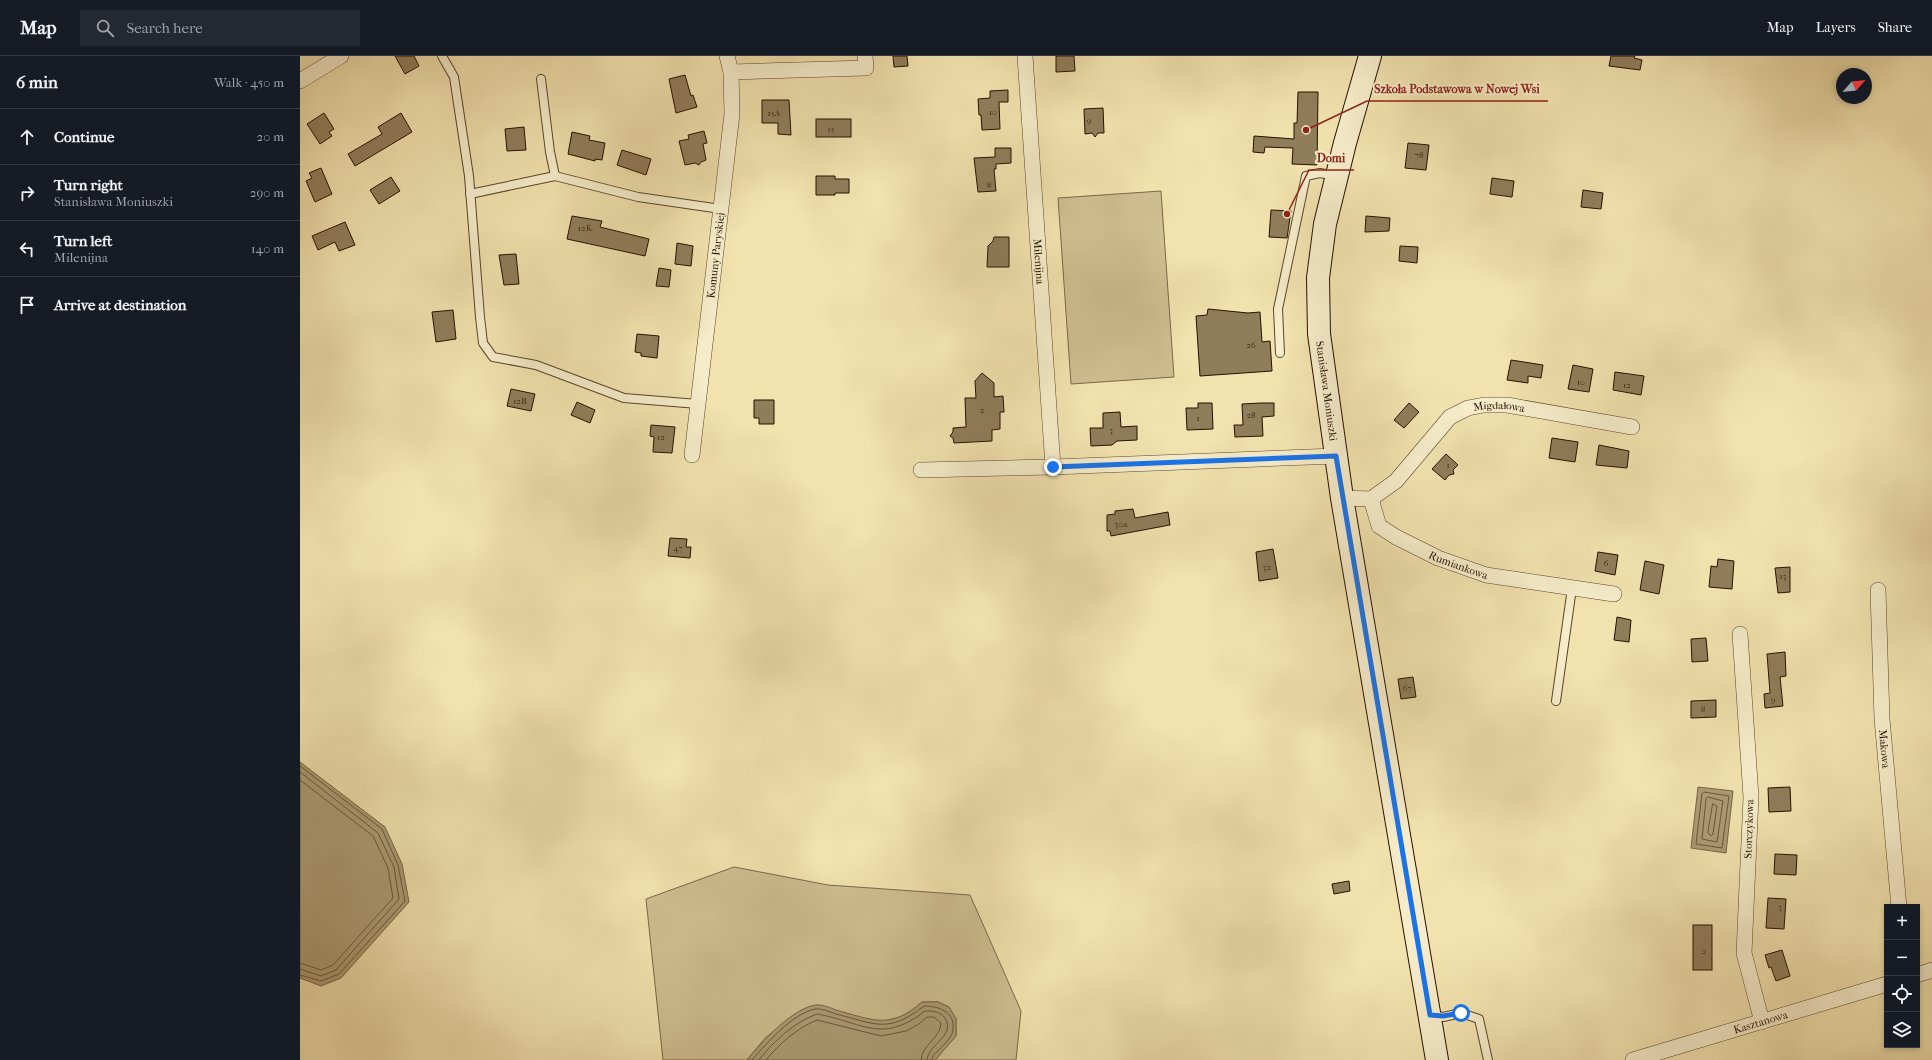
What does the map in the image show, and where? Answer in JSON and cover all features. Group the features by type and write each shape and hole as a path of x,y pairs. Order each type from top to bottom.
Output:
{"main road":[{"name":"Stanisława Moniuszki","path":"1370,56 1325,224 1318,278 1319,334 1342,498 1437,1060"}],"street":[{"path":"300,81 341,56"},
{"name":"Komuny Paryskiej","path":"692,455 732,114 731,72 727,56"},
{"path":"731,72 866,68 865,56"},
{"name":"Milenijna","path":"1025,56 1053,467"},
{"name":"Migdałowa","path":"1371,499 1396,480 1450,417 1468,408 1484,405 1507,404 1632,427"},
{"path":"920,470 1053,467 1336,456"},
{"path":"1342,498 1371,499"},
{"name":"Rumiankowa","path":"1371,499 1379,526 1396,537 1438,558 1486,575 1614,594"},
{"name":"Makowa","path":"1878,590 1882,718 1898,904"},
{"name":"Storczykowa","path":"1740,634 1751,797 1744,953 1762,1022"},
{"path":"1920,973 1932,970"},
{"name":"Kasztanowa","path":"1633,1060 1884,985"}],"lane":[{"path":"442,56 454,77 470,194 483,344 493,357 536,365 624,398 698,404"},
{"path":"541,79 550,152 555,176"},
{"path":"1280,352 1278,309 1306,176 1320,173 1337,176"},
{"path":"470,194 555,176 638,197 721,209"},
{"path":"1556,701 1572,588"},
{"path":"1430,1015 1443,1016 1461,1013 1479,1019 1488,1060"}],"shaded area":[{"path":"1161,191 1174,377 1071,384 1058,198"},
{"path":"734,867 828,885 970,895 1021,1011 1016,1060 935,1060 956,1036 956,1019 949,1007 938,1002 922,1002 910,1012 900,1017 880,1022 804,1009 766,1037 747,1060 663,1060 646,899"}],"water":[{"path":"300,762 385,827 402,864 409,902 341,978 321,986 300,978"},
{"path":"1698,787 1733,791 1726,853 1691,848"},
{"path":"922,1002 938,1002 949,1007 956,1019 956,1036 935,1060 747,1060 787,1019 797,1012 816,1005 826,1006 861,1017 881,1020 900,1016 911,1011"}],"building":[{"path":"395,56 414,56 419,66 405,74"},
{"path":"893,56 907,56 908,66 894,67"},
{"path":"1056,56 1074,56 1075,71 1056,72"},
{"path":"1611,56 1635,56 1634,58 1642,60 1640,70 1609,66"},
{"path":"685,75 691,96 693,95 697,107 676,113 669,79"},
{"path":"1008,90 1008,102 999,102 1000,129 982,130 978,99 990,98 990,91"},
{"path":"1298,92 1318,92 1317,165 1292,164 1293,148 1265,147 1264,153 1253,152 1254,136 1294,139 1294,123 1297,123"},
{"path":"762,100 789,100 791,135 778,134 778,123 762,123"},
{"path":"1103,108 1104,133 1098,133 1095,137 1092,133 1085,134 1084,109"},
{"path":"324,113 334,129 329,132 332,136 320,144 307,124"},
{"path":"401,113 412,132 355,166 348,154 382,134 378,127"},
{"path":"816,119 851,119 851,137 816,137"},
{"path":"524,127 526,150 507,151 505,129"},
{"path":"704,131 707,143 703,144 706,160 701,162 699,165 695,163 685,165 679,141 689,139 688,135"},
{"path":"572,132 590,136 589,140 605,143 602,160 595,159 595,161 568,154"},
{"path":"1408,143 1429,145 1426,170 1405,168"},
{"path":"995,148 1011,148 1011,163 996,164 996,169 994,169 996,191 978,192 974,158 995,157"},
{"path":"622,150 651,159 646,175 617,165"},
{"path":"321,168 332,194 315,202 306,181 312,178 309,173"},
{"path":"816,176 835,176 835,179 849,179 849,193 816,195"},
{"path":"391,177 400,191 379,204 370,190"},
{"path":"1492,178 1514,181 1512,197 1490,194"},
{"path":"1583,190 1603,193 1601,209 1581,207"},
{"path":"1271,210 1291,211 1287,238 1269,237"},
{"path":"572,216 602,221 600,227 649,239 645,256 567,239"},
{"path":"1366,216 1390,218 1389,231 1365,232"},
{"path":"345,222 355,245 339,251 335,242 318,250 312,236"},
{"path":"994,237 1009,237 1009,267 987,267 988,246 993,241"},
{"path":"677,243 693,246 691,266 675,264"},
{"path":"1400,246 1418,247 1417,263 1399,261"},
{"path":"516,254 519,284 504,285 499,255"},
{"path":"659,268 671,270 669,287 656,286"},
{"path":"1208,309 1248,313 1260,312 1262,342 1270,341 1272,371 1200,376 1196,316 1207,315"},
{"path":"453,310 456,339 436,342 432,312"},
{"path":"637,334 659,336 657,358 641,356 641,353 635,352"},
{"path":"1511,360 1543,365 1541,378 1528,376 1528,383 1507,380"},
{"path":"1573,365 1593,369 1589,392 1568,389"},
{"path":"1615,372 1644,376 1641,395 1613,390"},
{"path":"982,373 994,383 994,397 1003,396 1004,412 1000,412 1000,429 992,430 992,441 954,443 953,438 950,436 953,432 953,428 966,427 965,398 976,398 975,381"},
{"path":"511,389 535,394 531,411 507,406"},
{"path":"754,400 774,400 774,424 759,424 759,418 754,418"},
{"path":"577,402 595,410 590,423 571,415"},
{"path":"1198,403 1212,403 1213,429 1187,430 1186,408 1198,408"},
{"path":"1274,403 1274,416 1262,417 1263,436 1235,437 1234,425 1243,425 1242,404"},
{"path":"1409,403 1419,412 1404,428 1394,420"},
{"path":"1120,412 1121,427 1137,426 1137,440 1117,441 1112,445 1091,446 1090,428 1103,428 1103,413"},
{"path":"651,425 675,427 672,453 653,452 654,437 650,436"},
{"path":"1552,438 1578,442 1575,462 1549,458"},
{"path":"1599,445 1629,451 1627,468 1596,465"},
{"path":"1446,454 1458,465 1453,470 1454,474 1449,475 1445,480 1432,469"},
{"path":"1133,509 1135,518 1168,512 1170,525 1111,536 1110,531 1107,531 1107,515 1115,514 1115,511"},
{"path":"670,538 687,539 686,547 691,547 690,558 668,556"},
{"path":"1273,549 1278,578 1259,581 1256,552"},
{"path":"1598,552 1618,555 1615,575 1595,571"},
{"path":"1718,559 1734,561 1732,589 1709,587 1711,566 1717,567"},
{"path":"1645,561 1664,565 1659,594 1640,590"},
{"path":"1790,567 1790,592 1778,593 1775,568"},
{"path":"1617,617 1631,620 1629,642 1614,640"},
{"path":"1706,638 1708,661 1692,662 1691,639"},
{"path":"1785,652 1786,676 1780,677 1783,706 1765,708 1764,694 1770,693 1767,654"},
{"path":"1413,677 1416,697 1401,699 1398,679"},
{"path":"1716,700 1716,717 1691,718 1691,701"},
{"path":"1790,787 1791,811 1769,812 1768,788"},
{"path":"1775,854 1797,855 1796,875 1774,874"},
{"path":"1349,881 1350,891 1334,894 1332,884"},
{"path":"1768,898 1786,899 1784,929 1766,928"},
{"path":"1693,925 1712,925 1712,970 1693,970"},
{"path":"1782,950 1790,976 1776,981 1771,967 1769,968 1765,955"}],"place":[{"name":"Szkoła Podstawowa w Nowej Wsi","path":"1306,130"},
{"name":"Domi","path":"1287,214"}],"route":[{"path":"1053,467 1336,456 1430,1015 1443,1016 1461,1013"}]}
